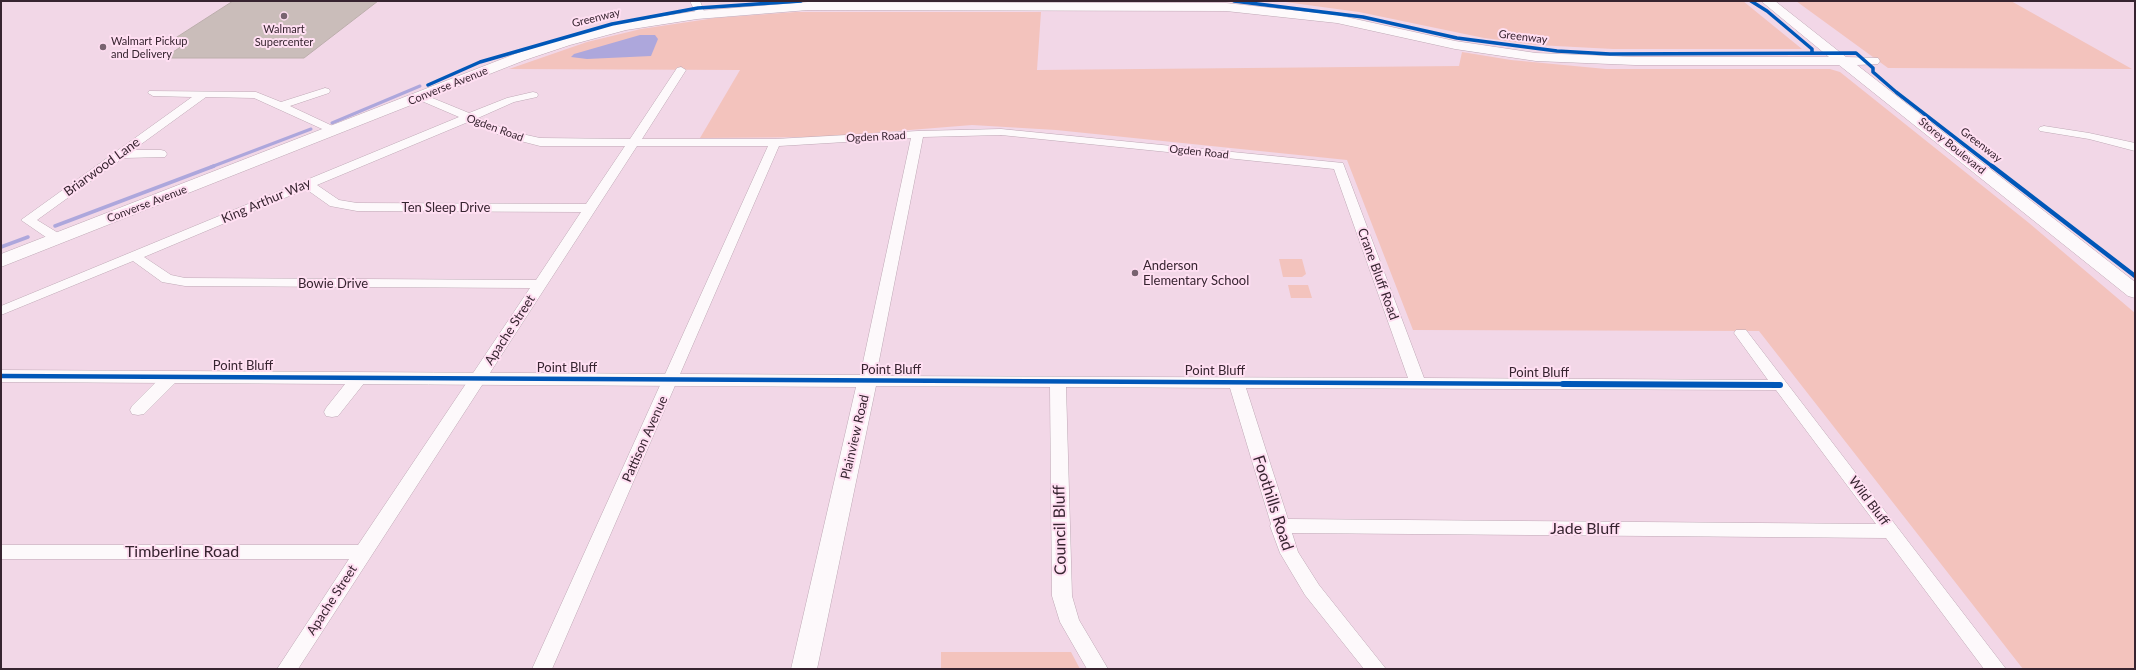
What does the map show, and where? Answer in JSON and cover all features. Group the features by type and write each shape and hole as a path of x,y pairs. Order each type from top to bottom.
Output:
{"main road":[{"name":"Storey Boulevard","path":"1767,1 1845,61 2135,292"},
{"name":"Converse Avenue","path":"1,261 336,131 520,57 565,42 625,26 700,14 808,6 1226,7 1316,16 1463,47 1536,57 1635,61 1873,61"}],"street":[{"path":"696,1 700,14"},
{"name":"Apache Street","path":"287,669 681,70"},
{"path":"281,106 325,91"},
{"path":"153,93 256,95 336,131"},
{"name":"Briarwood Lane","path":"58,239 28,220 205,93"},
{"name":"King Arthur Way","path":"1,311 511,100 533,95"},
{"name":"Ogden Road","path":"420,97 468,118 526,140 557,142 776,143 974,131 1027,134 1339,166"},
{"path":"2044,129 2089,136 2135,147"},
{"name":"Plainview Road","path":"804,669 867,381 918,134"},
{"name":"Pattison Avenue","path":"542,669 776,143"},
{"path":"120,154 161,154"},
{"name":"Crane Bluff Road","path":"1339,166 1418,383"},
{"name":"Ten Sleep Drive","path":"307,184 335,203 358,208 590,208"},
{"name":"Bowie Drive","path":"134,256 167,279 186,282 540,284"},
{"name":"Wild Bluff","path":"1741,333 1996,669"},
{"name":"Point Bluff","path":"1,376 1780,385"},
{"path":"138,410 171,377"},
{"path":"332,412 359,378"},
{"name":"Council Bluff","path":"1058,382 1062,596 1070,622 1098,669"},
{"name":"Foothills Road","path":"1236,382 1288,553 1312,590 1376,669"},
{"name":"Jade Bluff","path":"1279,526 1892,531"},
{"name":"Timberline Road","path":"1,552 364,552"}],"shaded area":[{"path":"1278,1 1743,1 1802,49 1613,49 1537,45 1484,38 1359,12"},
{"path":"1796,1 2011,1 2132,69 1888,68"},
{"path":"796,12 1041,12 1037,70 1459,66 1462,52 1511,60 1606,69 1830,69 1840,72 2029,223 2135,313 2135,669 2023,669 1759,331 1413,330 1347,160 1056,130 972,125 822,137 700,138 740,70 509,69 587,42 641,29 715,18"},
{"path":"640,35 655,35 658,39 651,56 587,59 571,57 574,54"},
{"path":"1279,259 1302,259 1306,274 1302,277 1283,277"},
{"path":"1288,285 1308,285 1312,298 1291,298"},
{"path":"941,652 1071,652 1080,669 941,669"}],"building":[{"name":"Walmart Supercenter","path":"233,1 378,1 304,58 164,58 182,46 163,46"}],"waterway":[{"path":"332,123 420,86"},
{"path":"211,167 311,129"},
{"path":"55,226 214,166"},
{"path":"1,247 28,237"}],"cycle path":[{"name":"Greenway","path":"428,85 480,62 495,59 532,46 612,24 698,8 801,1"},
{"name":"Greenway","path":"1234,1 1317,10 1363,17 1457,38 1557,51 1610,54 1856,53 1873,68 1873,72 1896,92 2135,276"},
{"path":"1751,1 1767,11 1812,49 1812,52"},
{"path":"1,376 1780,385"}],"place":[{"name":"Walmart Supercenter","path":"284,16"},
{"name":"Walmart Pickup and Delivery","path":"103,47"},
{"name":"Anderson Elementary School","path":"1135,273"}]}
